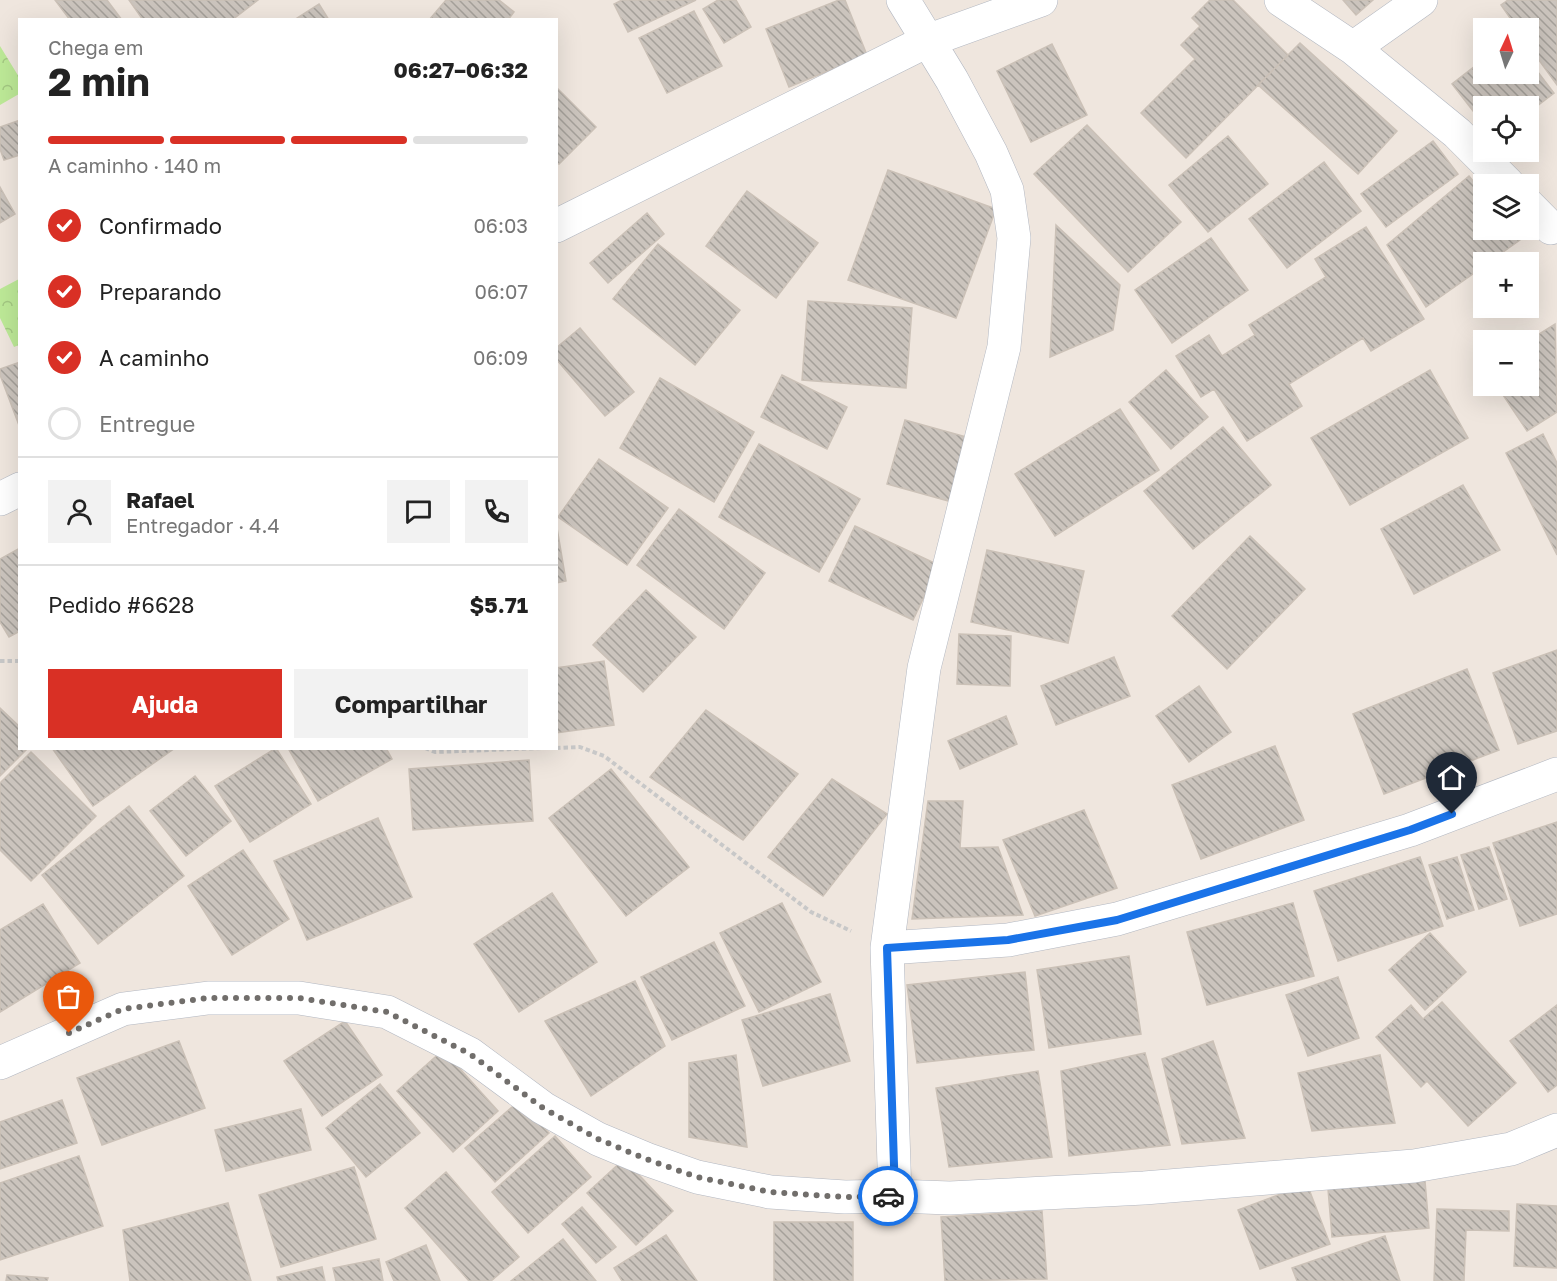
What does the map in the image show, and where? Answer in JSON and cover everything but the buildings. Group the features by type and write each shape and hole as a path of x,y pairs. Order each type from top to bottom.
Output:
{"street":[{"path":"895,1196 887,948 924,668 1004,347 1014,238 1007,190 991,153 952,80 903,0"},
{"path":"558,225 927,41 1041,0"},
{"path":"1281,0 1353,48 1457,133 1498,174"},
{"path":"1353,48 1420,0"},
{"path":"1539,216 1551,228"},
{"path":"0,499 18,490"},
{"path":"887,948 1008,940 1117,920 1410,830 1557,774"},
{"path":"0,1063 123,1009 208,998 299,998 387,1012 470,1054 543,1108 598,1139 697,1177 770,1192 844,1197 950,1198 1144,1188 1414,1166 1511,1149 1557,1130"}],"path":[{"path":"0,661 18,661"},
{"path":"558,748 580,747 604,756 811,912 887,948"},
{"path":"430,750 435,752 488,750"}],"green space":[{"path":"0,46 18,75 18,95 0,105"},
{"path":"18,280 18,345 14,347 0,318 0,289"}],"way so far":[{"path":"69,1033 123,1009 208,998 299,998 387,1012 470,1054 543,1108 598,1139 646,1159 697,1177 770,1192 844,1197 888,1196"}],"route":[{"path":"888,1196 895,1196 887,948 1008,940 1117,920 1410,830 1452,814"}]}
